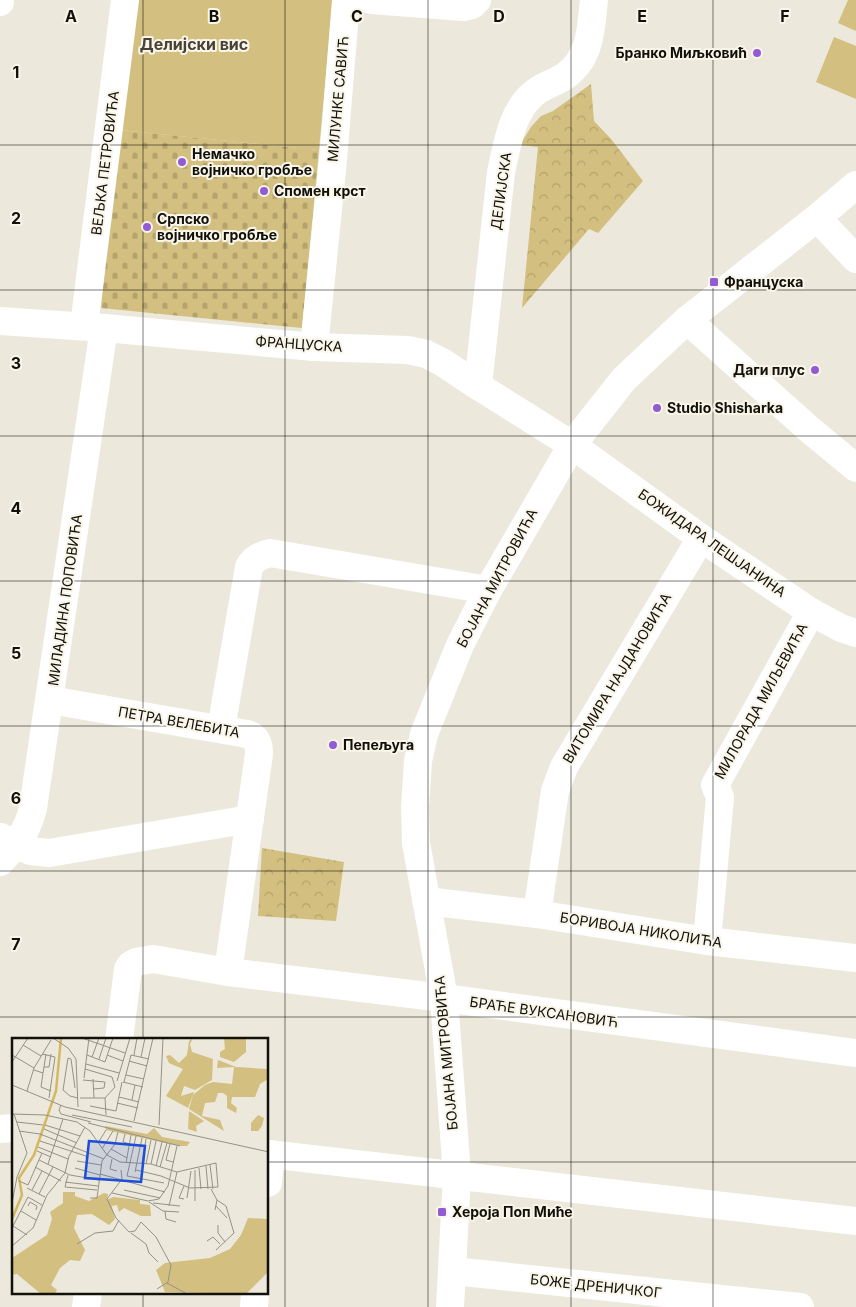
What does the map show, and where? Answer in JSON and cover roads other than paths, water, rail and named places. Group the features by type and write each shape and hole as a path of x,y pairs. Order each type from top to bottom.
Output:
{"street":[{"name":"ВЕЉКА ПЕТРОВИЋА","path":"94,327 126,0"},
{"name":"МИЛУНКЕ САВИЋ","path":"314,346 333,160 346,0"},
{"path":"371,0 463,7 472,5 477,0"},
{"name":"ДЕЛИЈСКА","path":"478,386 501,172 515,121 522,107 532,94 566,75 578,65 586,53 590,38 594,0"},
{"name":"БОЈАНА МИТРОВИЋА","path":"450,1307 457,1175 444,998 416,843 415,808 418,761 424,734 460,645 488,590 572,444 624,379 687,320 856,185"},
{"path":"817,218 856,259"},
{"path":"687,320 816,436 856,468"},
{"name":"ФРАНЦУСКА","path":"0,321 314,346 417,351 442,362 572,444"},
{"name":"МИЛАДИНА ПОПОВИЋА","path":"6,848 27,827 33,808 50,700 94,327"},
{"name":"БОЖИДАРА ЛЕШЈАНИНА","path":"572,444 701,538 811,612 841,628 856,633"},
{"name":"ВИТОМИРА НАЈДАНОВИЋА","path":"537,914 555,791 564,767 701,538"},
{"path":"221,729 249,567 257,557 270,553 488,590"},
{"name":"МИЛОРАДА МИЉЕВИЋА","path":"707,941 720,797 715,785 811,612"},
{"name":"ПЕТРА ВЕЛЕБИТА","path":"50,700 221,729 252,736 256,740 259,747 228,972"},
{"path":"6,848 49,853 250,819"},
{"name":"БОРИВОЈА НИКОЛИЋА","path":"426,901 537,914 707,941 856,958"},
{"name":"БРАЋЕ ВУКСАНОВИЋ","path":"119,1038 127,974 131,965 136,962 153,960 228,972 444,998 856,1053"},
{"path":"269,1154 856,1221"},
{"name":"БОЖЕ ДРЕНИЧКОГ","path":"453,1271 800,1307"},
{"path":"86,1307 88,1294"},
{"path":"254,1307 255,1294"}],"place":[{"name":"Бранко Миљковић","path":"757,53"},
{"name":"Немачко војничко гробље","path":"182,162"},
{"name":"Спомен крст","path":"264,191"},
{"name":"Српско војничко гробље","path":"147,227"},
{"name":"Француска","path":"714,282"},
{"name":"Даги плус","path":"815,370"},
{"name":"Studio Shisharka","path":"657,408"},
{"name":"Пепељуга","path":"333,745"},
{"name":"Хероја Поп Миће","path":"442,1212"}],"district":[{"name":"Делијски вис","path":"194,44"}]}
